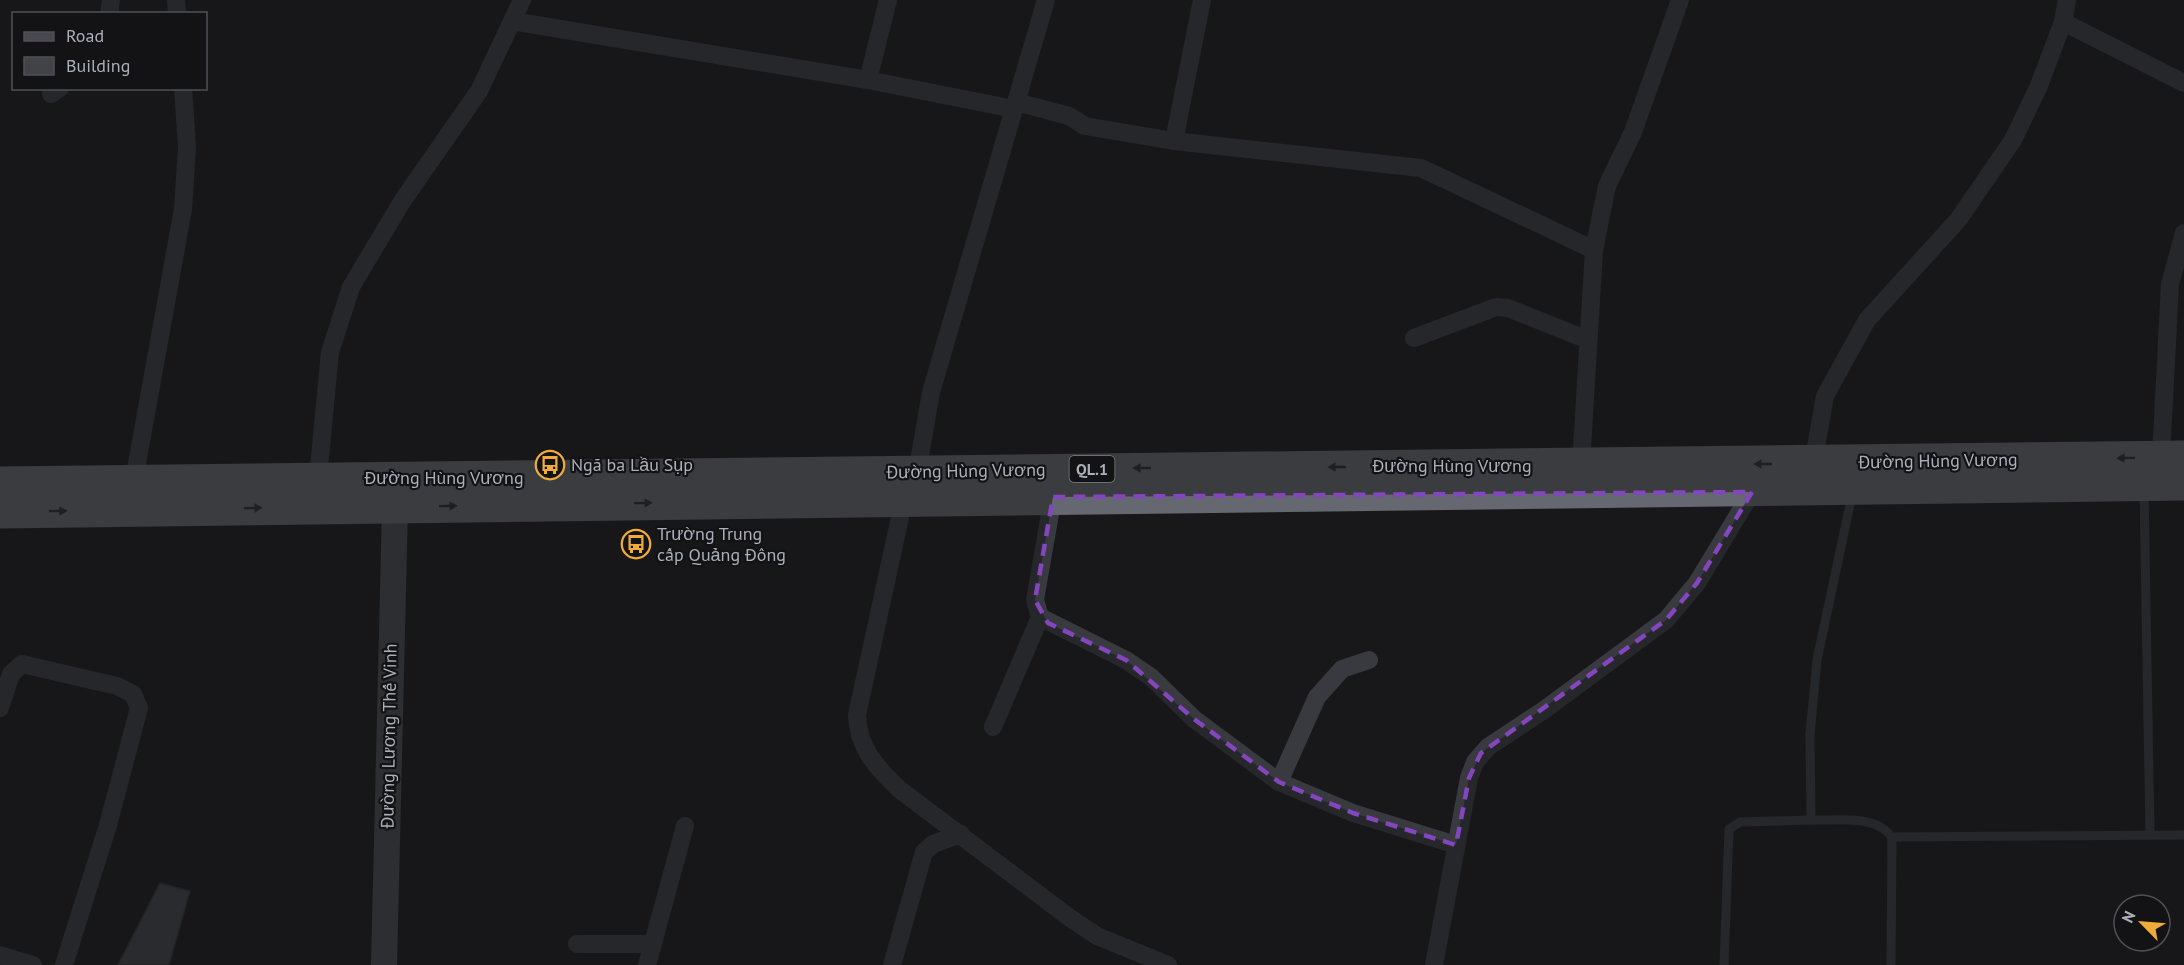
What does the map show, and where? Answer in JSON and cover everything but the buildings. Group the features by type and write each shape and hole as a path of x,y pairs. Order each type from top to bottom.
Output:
{"highway":[{"name":"Đường Hùng Vương","path":"0,512 395,507 911,486 1089,469 1813,464 2173,457"},
{"name":"Đường Hùng Vương","path":"0,483 318,478 911,486 1053,497 1752,492 2184,484"}],"street":[{"path":"318,478 330,352 351,287 391,219 479,91 522,0"},
{"path":"868,80 888,0"},
{"path":"1046,0 931,393 857,715 858,732 865,750 878,769 899,789 1097,936 1168,965"},
{"path":"1174,141 1202,0"},
{"path":"1581,465 1594,250 1607,186 1633,132 1680,0"},
{"path":"1813,464 1825,396 1867,320 1958,220 2013,140 2038,88 2063,22 2067,0"},
{"path":"512,21 1015,105 1069,116 1085,126 1174,141 1421,168 1594,250"},
{"path":"2063,22 2184,83"},
{"path":"134,480 183,209 187,147 183,90"},
{"path":"2173,457 2170,284 2184,233"},
{"path":"1414,338 1496,307 1508,308 1588,340"},
{"path":"1434,965 1468,778 1481,753 1666,621 1697,583 1752,492"},
{"path":"993,727 1040,617 1035,600 1053,497"},
{"name":"Đường Lương Thế Vinh","path":"384,965 395,507"},
{"path":"1040,617 1126,660 1151,677 1194,719 1279,782 1353,813 1456,845"},
{"path":"1279,782 1317,697 1342,669 1369,660"},
{"path":"0,708 11,674 22,664 117,686 133,694 139,708 108,825 64,965"},
{"path":"647,965 685,826"},
{"path":"892,965 921,858 933,844 962,834"},
{"path":"577,944 652,944"},
{"path":"0,955 33,965"}],"lane":[{"path":"2144,485 2150,835"},
{"path":"1812,820 1810,734 1816,660 1854,489"},
{"path":"1724,965 1729,829 1740,822 1812,820 1872,822 1884,827 1892,837 1891,965"},
{"path":"1892,837 2184,835"}],"highlighted area":[{"path":"1752,492 1697,583 1666,620 1481,753 1469,778 1456,845 1353,813 1279,782 1194,719 1126,660 1048,623 1035,600 1053,497"}],"place":[{"name":"Ngã ba Lầu Sụp","path":"550,465"},
{"name":"Trường Trung cấp Quảng Đông","path":"636,544"}]}
